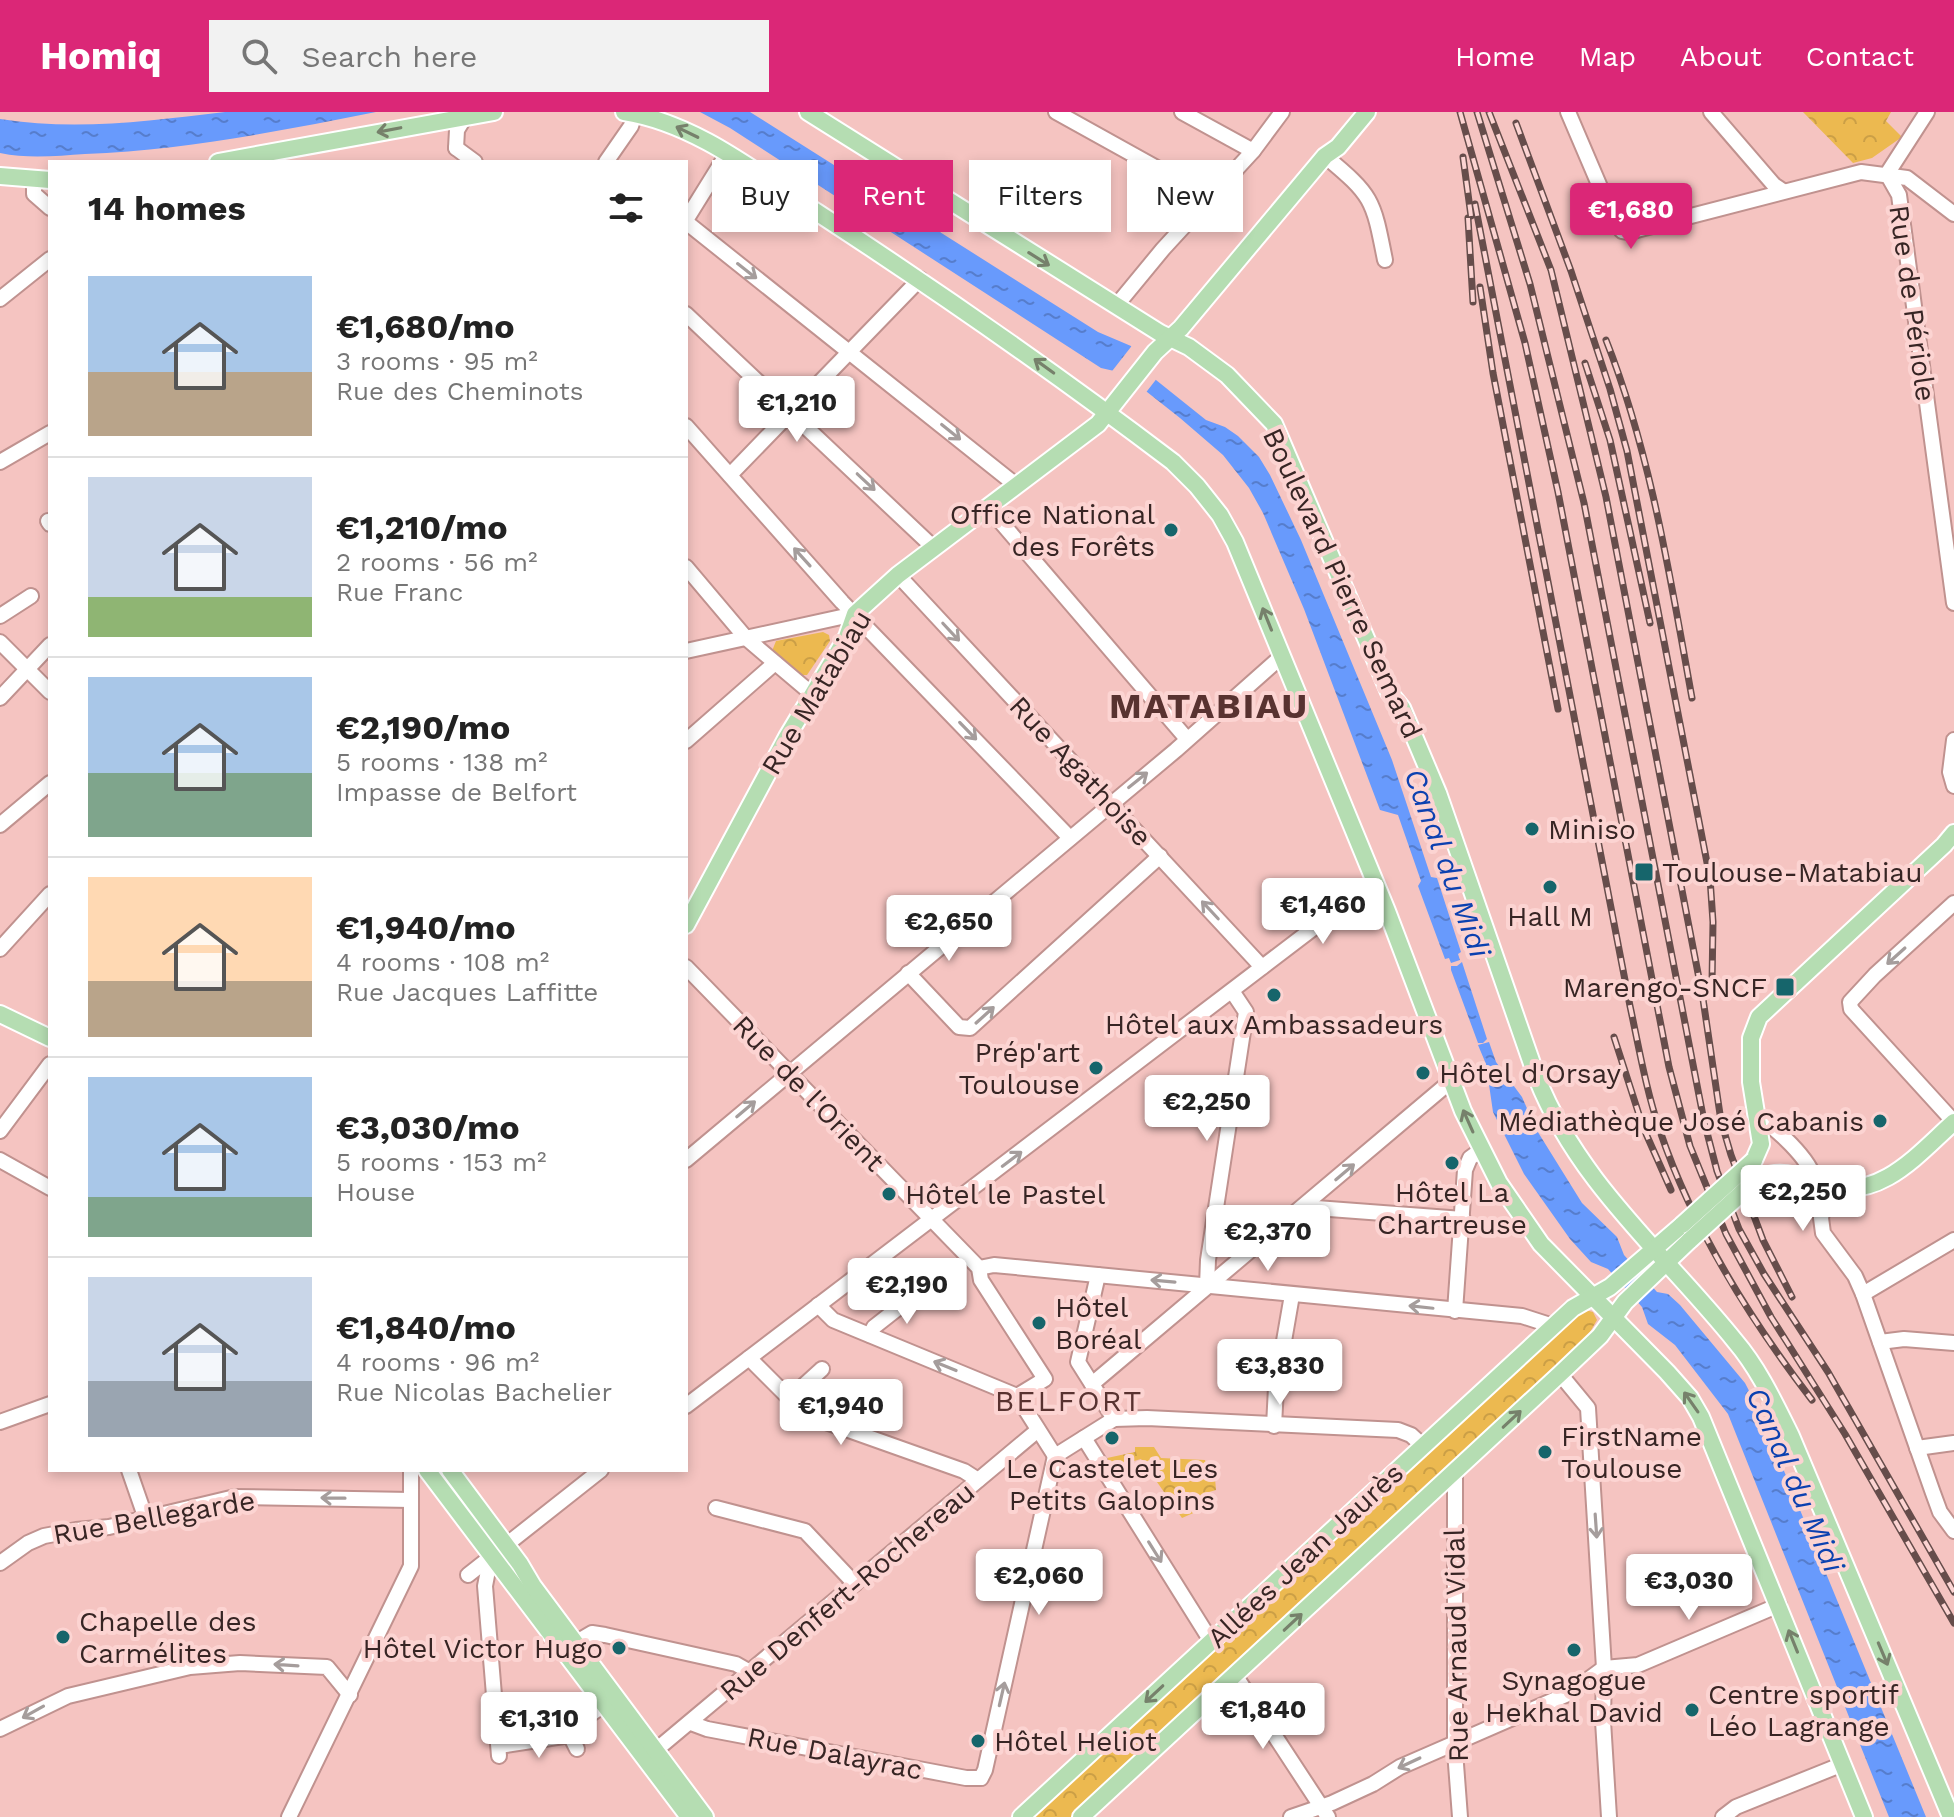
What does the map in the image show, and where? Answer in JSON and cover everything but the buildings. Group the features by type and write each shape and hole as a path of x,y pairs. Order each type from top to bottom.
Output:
{"main road":[{"path":"229,160 494,112"},
{"name":"Boulevard Pierre Semard","path":"808,112 1169,339 1189,347 1227,375 1274,424 1389,692 1402,708 1438,792 1553,1116 1614,1205 1738,1343 1768,1390 1791,1436 1951,1817"},
{"path":"1325,156 1331,143 1356,112"},
{"path":"1325,156 1338,147 1367,112"},
{"path":"629,113 679,128 727,154 920,279 1173,462 1220,515 1235,542 1282,656 1481,1150 1527,1226 1667,1372 1690,1398 1701,1417 1864,1817"},
{"name":"Rue Matabiau","path":"688,921 782,746 847,637 855,614 898,575 1098,424 1155,352 1325,156"},
{"path":"0,176 43,180"},
{"path":"1686,1233 1754,1160 1761,1144 1750,1049 1753,1026 1759,1017 1953,837"},
{"path":"0,1003 48,1025"},
{"path":"0,1014 48,1037"},
{"path":"1661,1255 1761,1178 1783,1173 1821,1184 1853,1188 1871,1185 1908,1165 1954,1122"},
{"name":"Allées Jean Jaurès","path":"1021,1817 1573,1308 1610,1287 1641,1260 1661,1255"},
{"name":"Allées Jean Jaurès","path":"1081,1817 1600,1336 1625,1302 1654,1274 1661,1255"},
{"path":"429,1472 605,1704 685,1815"},
{"path":"452,1472 533,1586 581,1640 705,1817"}],"street":[{"path":"1056,112 1143,160"},
{"path":"1182,112 1253,151"},
{"path":"1243,162 1282,112"},
{"path":"1568,112 1615,222 1622,231 1629,232 1861,172 1907,178 1954,214"},
{"path":"1711,112 1774,185 1783,191"},
{"name":"Rue de Périole","path":"1927,112 1887,174 1899,195 1950,537 1954,603"},
{"path":"607,160 631,126 629,113"},
{"path":"449,160 456,148 457,130 465,117"},
{"path":"456,148 472,160"},
{"path":"688,218 727,154"},
{"path":"1325,156 1363,189 1371,200 1385,260"},
{"path":"43,180 34,194 48,206"},
{"path":"688,223 1017,486"},
{"path":"1116,306 1179,232"},
{"path":"0,299 48,261"},
{"path":"730,475 920,279"},
{"path":"688,316 934,548"},
{"path":"688,428 855,614 1070,838"},
{"path":"0,462 48,434"},
{"path":"991,506 1000,521 1187,739"},
{"path":"688,569 746,638 815,693"},
{"name":"Rue Agathoise","path":"898,575 1262,967"},
{"path":"0,616 31,596"},
{"path":"688,651 855,614"},
{"path":"0,642 48,690"},
{"path":"0,698 48,647"},
{"path":"688,1158 1282,656"},
{"path":"688,739 775,663"},
{"path":"1954,740 1950,772 1954,786"},
{"path":"0,825 48,785"},
{"path":"908,973 959,1027 970,1028 1160,856"},
{"path":"688,1404 1374,882"},
{"path":"0,949 48,896"},
{"path":"1954,903 1850,1002 1851,1009 1954,1122"},
{"name":"Rue de l'Orient","path":"688,969 979,1268 981,1280 1045,1379 1017,1396"},
{"path":"1207,1286 1208,1260 1246,1012 1232,991"},
{"path":"0,1131 48,1067"},
{"path":"1092,1384 1451,1081"},
{"path":"1756,1114 1788,1143 1821,1184 1823,1233 1855,1276 1863,1294 1940,1512 1954,1531"},
{"path":"1455,1311 1465,1170 1470,1158 1481,1150"},
{"path":"0,1160 48,1187"},
{"path":"1308,1203 1316,1208 1463,1219"},
{"path":"1863,1294 1954,1240"},
{"path":"979,1268 994,1265 1522,1316 1553,1326"},
{"path":"1098,1275 1078,1362 1114,1419"},
{"path":"870,1335 874,1327 916,1294"},
{"path":"1274,1426 1276,1387 1292,1295"},
{"path":"818,1305 833,1320 1017,1396 1055,1456 1114,1419 1147,1418 1398,1430 1411,1435 1423,1446"},
{"path":"1880,1342 1904,1339 1954,1343"},
{"path":"749,1358 809,1416 964,1471 978,1480"},
{"path":"789,1399 822,1369"},
{"path":"1560,1374 1588,1408 1604,1668 1603,1721 1609,1817"},
{"path":"0,1422 48,1405"},
{"name":"Rue Denfert-Rochereau","path":"656,1750 1038,1430"},
{"path":"1084,1438 1211,1641"},
{"path":"1917,1448 1954,1443"},
{"name":"Rue Dalayrac","path":"691,1723 707,1729 981,1778 1055,1456"},
{"path":"130,1472 146,1519"},
{"path":"289,1817 411,1566 411,1472"},
{"path":"468,1575 598,1472"},
{"name":"Rue Arnaud Vidal","path":"1455,1472 1456,1743 1460,1817"},
{"name":"Rue Bellegarde","path":"0,1563 38,1538 146,1519 235,1497 411,1500"},
{"path":"716,1508 805,1531 855,1584"},
{"path":"491,1555 485,1586 499,1751 570,1735 584,1719 605,1704"},
{"path":"1291,1817 1325,1811 1400,1767 1570,1693 1604,1668 1638,1665 1779,1605"},
{"path":"581,1640 592,1633 605,1635 736,1664 750,1672"},
{"path":"0,1729 68,1696 211,1664 327,1667 347,1701"},
{"path":"1235,1675 1325,1811"},
{"path":"570,1735 577,1749"},
{"path":"1723,1817 1736,1807 1843,1764"}],"green space":[{"path":"1803,112 1891,112 1886,121 1902,137 1872,158 1853,163"},
{"path":"823,632 829,635 830,641 807,675 800,675 772,651 776,641"},
{"path":"1585,1310 1593,1312 1597,1320 1586,1339 1467,1454 1073,1817 1029,1817 1567,1321"},
{"path":"1135,1447 1154,1447 1161,1458 1205,1460 1210,1478 1215,1478 1216,1490 1202,1494 1207,1507 1182,1518 1141,1459 1113,1467 1107,1458 1135,1452"}],"water":[{"path":"225,112 376,112 268,133 159,148 42,156 0,153 0,119 85,124"},
{"path":"700,112 750,112 834,165 834,195 818,185 818,160 779,160"},
{"path":"891,232 940,232 1098,332 1131,346 1156,380 1206,420 1238,436 1259,457 1301,540 1392,760 1431,877 1437,878 1461,952 1458,954 1460,960 1451,963 1449,958 1445,959 1418,886 1421,881 1398,815 1380,810 1304,609 1263,513 1249,488 1223,455 1180,418 1123,373 1101,368"},
{"path":"1462,962 1487,1039 1483,1043 1478,1043 1451,970 1451,966"},
{"path":"1489,1042 1496,1062 1522,1097 1536,1129 1582,1203 1617,1237 1624,1255 1657,1292 1668,1294 1680,1305 1745,1383 1759,1410 1926,1817 1889,1817 1728,1414 1675,1345 1648,1324 1642,1307 1608,1269 1591,1262 1570,1239 1524,1174 1493,1112 1486,1064 1478,1045"}],"pier":[{"path":"1134,343 1158,377 1144,395 1121,376 1109,375"}],"railway":[{"path":"1460,112 1525,343 1558,492 1669,1067 1690,1146 1726,1234 1771,1317 1845,1434 1954,1623"},
{"path":"1477,112 1530,284 1584,503 1704,1121 1717,1171 1739,1229 1764,1274 1828,1372 1954,1592"},
{"path":"1489,112 1551,270 1606,497 1703,999 1721,1121 1763,1240 1792,1297"},
{"path":"1516,123 1571,271 1627,451 1710,878 1712,983"},
{"path":"1463,157 1471,216"},
{"path":"1475,204 1630,1006 1651,1100 1673,1167 1706,1238 1745,1305 1812,1400"},
{"path":"1468,218 1473,302"},
{"path":"1480,287 1493,373 1558,709"},
{"path":"1606,340 1622,383 1647,471 1692,698"},
{"path":"1585,363 1610,440 1650,623"},
{"path":"1614,1037 1643,1127 1671,1190"}],"place":[{"name":"Office National des Forêts","path":"1171,530"},
{"name":"Miniso","path":"1532,829"},
{"name":"Toulouse-Matabiau","path":"1644,872"},
{"name":"Hall M","path":"1550,887"},
{"name":"Marengo-SNCF","path":"1785,987"},
{"name":"Hôtel aux Ambassadeurs","path":"1274,995"},
{"name":"Prép'art Toulouse","path":"1096,1068"},
{"name":"Hôtel d'Orsay","path":"1423,1073"},
{"name":"Médiathèque José Cabanis","path":"1880,1121"},
{"name":"Hôtel La Chartreuse","path":"1452,1163"},
{"name":"Hôtel le Pastel","path":"889,1194"},
{"name":"Hôtel Boréal","path":"1039,1323"},
{"name":"Le Castelet Les Petits Galopins","path":"1112,1438"},
{"name":"FirstName Toulouse","path":"1545,1452"},
{"name":"Chapelle des Carmélites","path":"63,1637"},
{"name":"Hôtel Victor Hugo","path":"619,1648"},
{"name":"Synagogue Hekhal David","path":"1574,1650"},
{"name":"Centre sportif Léo Lagrange","path":"1692,1710"},
{"name":"Hôtel Heliot","path":"978,1741"}],"district":[{"name":"MATABIAU","path":"1209,705"},
{"name":"BELFORT","path":"1069,1401"}],"water label":[{"name":"Canal du Midi","path":"1447,863"},
{"name":"Canal du Midi","path":"1795,1480"}]}
